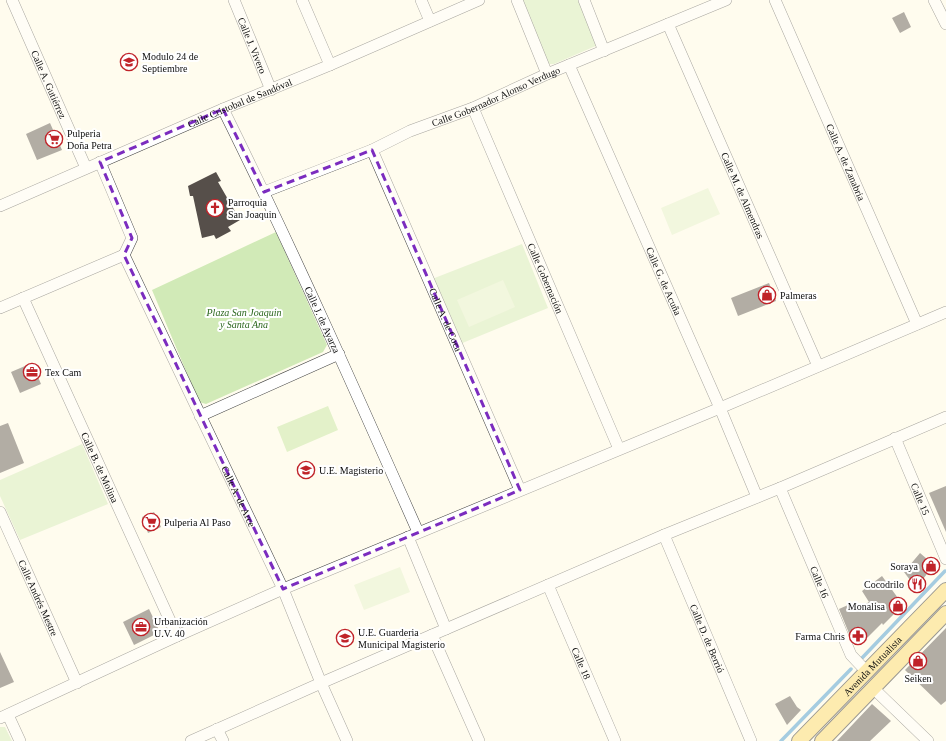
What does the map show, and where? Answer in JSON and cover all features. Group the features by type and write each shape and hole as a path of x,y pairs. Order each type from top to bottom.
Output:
{"main road":[{"name":"Avenida Mutualista","path":"799,741 946,590"},
{"name":"Avenida Mutualista","path":"822,741 946,613"}],"street":[{"name":"Calle A. Gutiérrez","path":"12,0 86,168"},
{"name":"Calle J. Vivero","path":"234,0 271,90"},
{"path":"302,0 330,65"},
{"path":"421,0 430,21"},
{"name":"Calle Cristobal de Sandóval","path":"0,206 479,0"},
{"path":"517,0 547,74"},
{"path":"584,0 604,51"},
{"name":"Calle Gobernador Alonso Verdugo","path":"264,192 372,150 410,131 473,108 547,74 726,0"},
{"name":"Calle A. de Zanabria","path":"775,0 917,324"},
{"path":"934,0 946,24"},
{"name":"Calle M. de Almendras","path":"668,24 818,366"},
{"name":"Calle G. de Acuña","path":"569,66 720,408 757,497"},
{"name":"Calle Gobernación","path":"473,108 619,449"},
{"name":"Calle J. de Ayarza","path":"223,109 264,192 339,354 418,532"},
{"name":"Calle A. de Coca","path":"372,150 520,490"},
{"path":"0,308 124,255 132,238 100,162"},
{"name":"Calle A. de Arce","path":"124,255 283,589 320,683 347,741"},
{"name":"Calle B. de Molina","path":"23,298 178,636"},
{"path":"20,741 4,716 283,589 720,408 946,312"},
{"path":"200,416 339,354"},
{"path":"191,741 320,683 946,416"},
{"name":"Calle 15","path":"895,438 946,559"},
{"name":"Calle 16","path":"780,488 851,655 867,672"},
{"name":"Calle Andrés Mestre","path":"0,512 77,683"},
{"name":"Calle D. de Berrió","path":"664,535 751,741"},
{"path":"408,537 446,629"},
{"name":"Calle 18","path":"548,585 615,741"},
{"path":"432,635 479,741"},
{"path":"873,688 928,741"},
{"path":"217,729 223,741"}],"highlighted area":[{"path":"223,109 264,192 372,150 520,490 283,589 124,255 132,238 100,162"}],"green space":[{"path":"519,0 580,0 598,45 554,64 545,63"},
{"path":"708,188 720,214 672,235 661,208"},
{"name":"Plaza San Joaquin y Santa Ana","path":"276,232 327,345 323,352 206,404 199,402 152,290"},
{"path":"522,244 548,308 460,344 432,279"},
{"path":"503,280 515,307 469,327 457,300"},
{"path":"328,406 338,430 287,452 277,427"},
{"path":"82,444 108,504 20,540 0,496 0,480"},
{"path":"400,567 410,592 364,610 354,585"},
{"path":"0,727 5,727 12,741 0,741"}],"building":[{"path":"904,12 911,27 900,33 892,18"},
{"path":"50,123 62,150 37,160 26,134"},
{"name":"Parroquia San Joaquin","path":"216,172 221,181 218,182 240,220 228,227 231,231 216,239 214,235 202,238 193,196 190,196 188,186"},
{"path":"769,283 776,301 738,316 731,298"},
{"path":"32,363 41,384 20,393 11,372"},
{"path":"8,423 24,463 0,473 0,426"},
{"path":"946,486 946,532 929,493"},
{"name":"Pulperia Al Paso","path":"154,512 161,527 148,533 142,517"},
{"path":"920,553 934,565 916,588 904,572"},
{"path":"882,576 903,605 862,643 853,643 839,609 848,605 852,612 869,602 862,591"},
{"name":"Urbanización U.V. 40","path":"149,609 160,632 134,645 123,622"},
{"path":"946,628 946,701 941,705 905,670"},
{"path":"0,652 14,682 0,688"},
{"path":"790,696 797,707 801,710 787,725 775,704"},
{"path":"872,704 891,721 870,741 837,741"}],"waterway":[{"path":"862,658 945,571"},
{"path":"781,741 851,669"}],"place":[{"name":"Modulo 24 de Septiembre","path":"129,62"},
{"name":"Pulperia Doña Petra","path":"54,139"},
{"name":"Parroquia San Joaquin","path":"215,208"},
{"name":"Palmeras","path":"767,295"},
{"name":"Tex Cam","path":"32,372"},
{"name":"U.E. Magisterio","path":"306,470"},
{"name":"Pulperia Al Paso","path":"151,522"},
{"name":"Soraya","path":"931,566"},
{"name":"Cocodrilo","path":"917,584"},
{"name":"Monalisa","path":"898,606"},
{"name":"Urbanización U.V. 40","path":"141,627"},
{"name":"Farma Chris","path":"858,636"},
{"name":"U.E. Guarderia Municipal Magisterio","path":"345,638"},
{"name":"Seiken","path":"918,661"}]}
